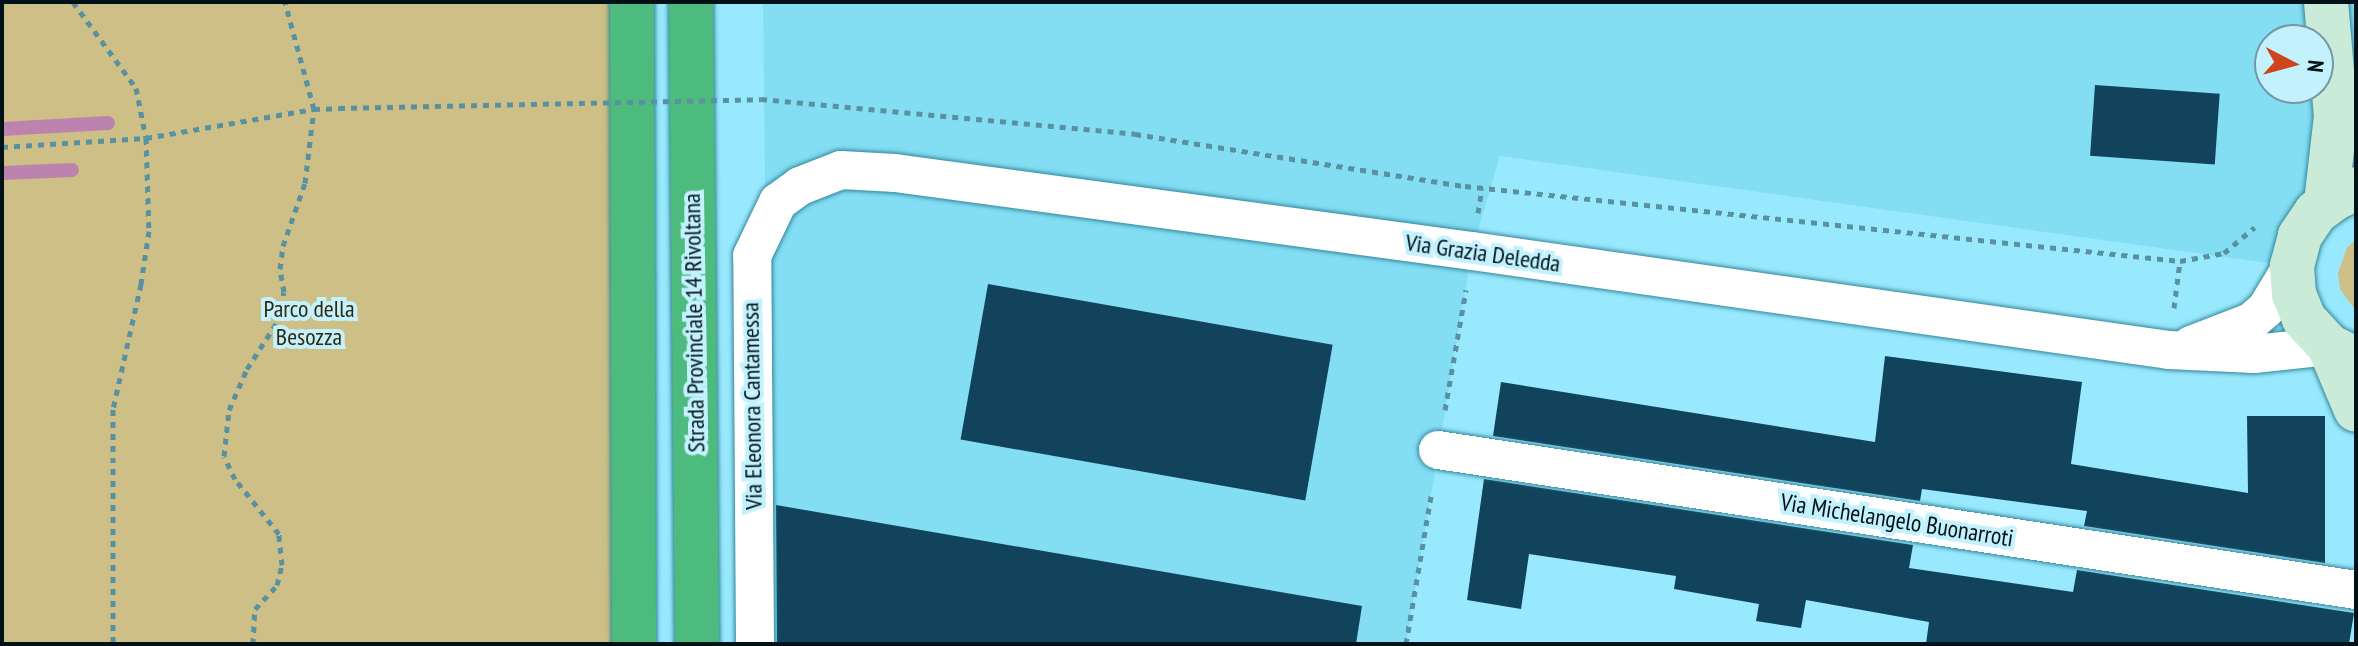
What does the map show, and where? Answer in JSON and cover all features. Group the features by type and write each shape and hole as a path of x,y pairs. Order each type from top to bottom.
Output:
{"highway":[{"path":"632,2 634,644"},
{"name":"Strada Provinciale 14 Rivoltana","path":"691,2 697,644"}],"street":[{"path":"2326,2 2341,196 2300,236 2292,266 2298,307 2310,328 2342,352 2356,410"},
{"name":"Via Grazia Deledda","path":"800,186 841,170 895,173 2169,350 2254,354 2342,352"},
{"name":"Via Eleonora Cantamessa","path":"755,644 752,256 778,202 800,186"},
{"name":"Via Grazia Deledda","path":"2169,350 2206,342 2251,322 2266,309 2292,266"},
{"name":"Via Michelangelo Buonarroti","path":"1438,450 2356,590"}],"path":[{"path":"73,2 136,88 146,138 149,231 141,284 113,409 113,644"},
{"path":"253,644 255,609 277,585 282,565 279,534 235,479 224,456 229,410 247,369 279,319 284,292 280,269 283,246 305,183 314,109 285,2"},
{"path":"2,147 146,138 314,109 761,99 1135,134 1465,186 2180,261"}],"shaded area":[{"path":"763,2 2356,2 2356,188 2275,264 1500,156 1472,251 1406,644 770,644"}],"green space":[{"name":"Parco della Besozza","path":"2,2 613,2 613,644 2,644"},
{"path":"2356,239 2356,311 2340,289 2338,273 2347,248"}],"building":[{"path":"2095,85 2220,94 2215,165 2090,156"},
{"path":"988,284 1333,345 1305,500 961,440"},
{"path":"1885,356 2082,382 2071,464 2248,493 2247,416 2325,416 2325,563 2084,526 2087,511 1922,489 1920,501 1493,436 1501,382 1875,442"},
{"path":"1484,479 1913,545 1909,568 2073,592 2077,570 2354,613 2349,644 1926,644 1929,622 1806,600 1801,628 1756,621 1759,604 1674,589 1676,576 1529,554 1521,609 1467,600"},
{"path":"776,505 1362,606 1356,644 777,644"}],"waterway":[{"path":"2,129 108,123"},
{"path":"2,173 72,170"}]}
